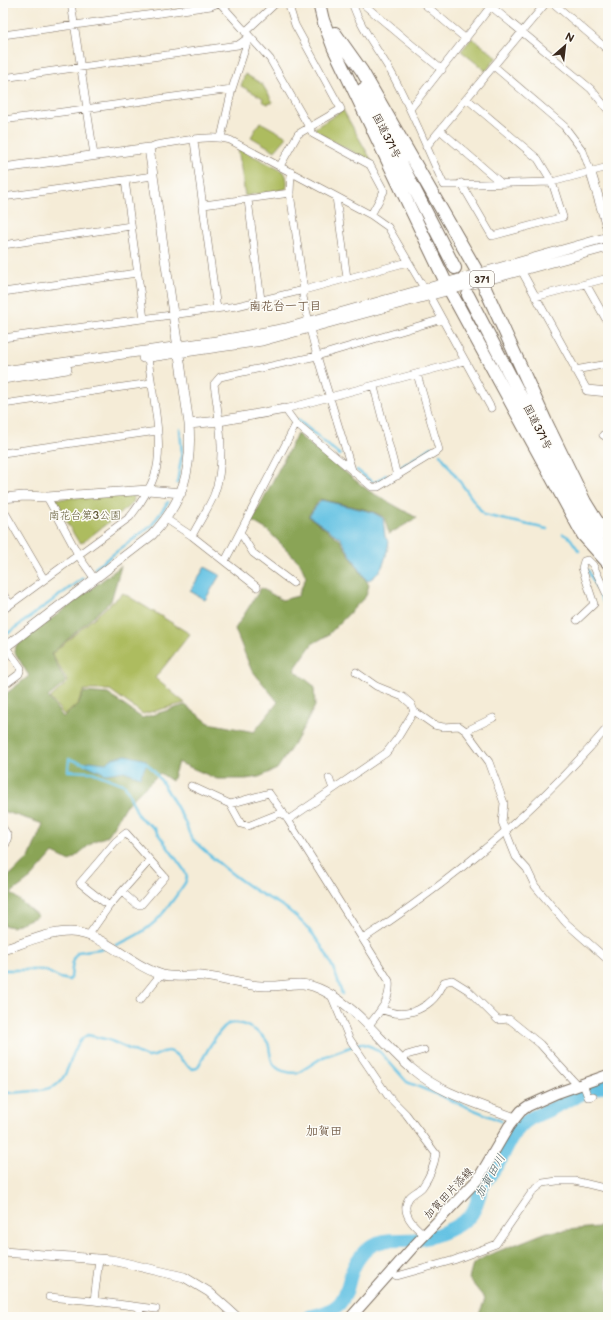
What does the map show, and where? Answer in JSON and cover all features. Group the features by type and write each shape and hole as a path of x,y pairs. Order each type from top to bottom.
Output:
{"highway":[{"name":"国道371号","path":"320,3 455,268"},
{"name":"371","path":"320,3 323,20 334,49 448,286 583,536 608,571"},
{"name":"371","path":"335,33 362,71 480,276 585,502 598,523 608,535"},
{"name":"国道371号","path":"468,295 590,528 608,559"},
{"name":"371","path":"590,528 608,546"},
{"name":"371","path":"591,546 608,563"}],"main road":[{"name":"加賀田片添線","path":"352,1316 414,1246 423,1233 433,1226 478,1179 515,1118 528,1106 608,1075"}],"street":[{"path":"71,3 94,154"},
{"path":"3,35 211,6 219,3 270,59 308,128 313,134 370,165 384,191 371,215"},
{"path":"3,78 238,45 276,3"},
{"path":"280,166 298,134 341,109 295,25 288,3"},
{"path":"352,3 358,20 390,71 410,109 444,185 552,182 591,173 608,167"},
{"path":"362,3 442,70"},
{"path":"423,3 466,39"},
{"path":"426,147 495,67 546,3"},
{"path":"553,3 608,50"},
{"path":"410,109 466,39 489,5 591,89 608,110"},
{"path":"221,138 232,89 247,35"},
{"path":"495,67 564,126 582,151 591,173 608,230"},
{"path":"3,120 87,110 232,89"},
{"path":"461,184 492,236 563,217 552,182 538,159 467,99"},
{"path":"441,131 501,183"},
{"path":"3,168 94,154 149,148 156,145 221,138 230,140 371,215 388,227 408,262 429,290 442,320 491,408"},
{"path":"194,141 204,205 217,309"},
{"path":"3,686 19,674 21,668 4,646 152,534 166,519 181,493 189,465 189,424 149,148"},
{"path":"291,172 290,193 304,290 303,297 317,356 352,470"},
{"path":"3,197 153,176"},
{"path":"125,180 144,320"},
{"path":"204,205 290,193"},
{"path":"336,197 347,278"},
{"path":"248,200 261,300"},
{"path":"3,245 131,226"},
{"path":"3,378 148,357 309,325 429,290 448,286 608,237"},
{"path":"480,276 521,270 608,247"},
{"path":"3,338 217,309 304,290 408,262"},
{"path":"521,270 587,390 608,392"},
{"path":"3,292 137,273"},
{"path":"535,297 608,278"},
{"path":"586,284 608,322"},
{"path":"192,536 214,494 217,483 220,463 219,421 214,384 220,377 317,356 442,320"},
{"path":"3,371 178,350"},
{"path":"3,610 44,578 130,517 141,503 156,474 158,457 157,431 148,357"},
{"path":"189,424 219,421 285,409 374,387 464,361"},
{"path":"576,370 608,364"},
{"path":"285,409 296,424 372,487 378,487 439,450 417,374"},
{"path":"3,404 151,383"},
{"path":"374,387 397,476"},
{"path":"225,561 296,424"},
{"path":"3,453 157,431"},
{"path":"3,498 24,496 47,497 148,490 181,493"},
{"path":"47,497 79,553 80,558 94,578"},
{"path":"3,509 44,578"},
{"path":"166,519 192,536 257,587"},
{"path":"240,532 254,553 293,583"},
{"path":"577,620 594,604 582,568 584,562 588,560 594,565 608,597"},
{"path":"3,594 10,604"},
{"path":"356,672 376,686 403,697 411,704 414,711 434,725 443,727 459,726 466,731 489,762 504,803 502,822 516,857 527,868 535,886 566,923 608,960"},
{"path":"288,820 309,807 386,752 397,739 414,711"},
{"path":"466,731 494,718"},
{"path":"363,939 402,914 505,830 548,792 608,727"},
{"path":"329,778 333,789"},
{"path":"191,786 230,804 241,824 248,826 282,812"},
{"path":"230,804 269,793 288,820 363,939 389,981 390,991 388,998 369,1025"},
{"path":"3,828 8,836 6,844 3,846"},
{"path":"109,906 80,883 116,841 126,833 165,877 141,905 138,905 122,892"},
{"path":"88,936 109,906 150,860"},
{"path":"3,950 44,936 71,932 88,936 160,974 212,977 266,986 302,983 331,996 369,1025 403,1060 432,1084 515,1118"},
{"path":"140,1000 160,974"},
{"path":"381,1009 389,1013 406,1015 440,993 444,982 452,980 468,990 496,1019 509,1019 540,1044 582,1085 591,1097"},
{"path":"331,996 351,1041 388,1096 406,1114 436,1154 434,1166 423,1186 409,1198 406,1211 412,1224 423,1233"},
{"path":"403,1060 407,1056 424,1050"},
{"path":"389,1273 397,1276 454,1260 496,1244 532,1192 543,1183 557,1180 575,1181 608,1189"},
{"path":"3,1252 112,1260 184,1277 210,1292 237,1317"},
{"path":"94,1301 99,1259"},
{"path":"49,1297 57,1302 94,1301 156,1309"},
{"path":"139,1317 140,1308"}],"green space":[{"path":"472,38 497,57 486,71 461,51"},
{"path":"245,74 262,84 273,102 268,104 262,101 263,98 241,86"},
{"path":"343,110 373,163 316,132 315,128"},
{"path":"260,122 287,137 275,151 251,137"},
{"path":"238,148 284,172 287,180 286,189 245,196"},
{"path":"297,434 369,491 417,518 389,534 384,517 372,511 320,499 308,516 339,539 369,585 366,596 328,635 312,644 294,670 314,686 315,706 298,738 277,769 259,777 246,779 217,779 178,762 172,781 160,773 125,806 108,836 94,841 70,861 53,853 31,878 11,893 38,916 12,927 3,925 3,881 29,858 43,824 3,811 3,696 29,676 14,651 16,646 121,566 111,601 51,654 66,682 48,697 63,717 78,705 84,692 108,694 142,718 185,705 209,723 254,732 278,702 251,669 235,629 261,588 282,600 298,596 306,577 300,563 267,530 252,521"},
{"name":"南花台第3公園","path":"130,494 134,497 133,503 82,543 78,541 55,503 55,499"},
{"path":"123,593 190,634 155,678 185,703 143,714 110,690 84,690 77,705 64,715 50,698 68,682 52,654"},
{"path":"608,1226 608,1317 478,1317 485,1299 469,1279 473,1264 486,1256 547,1232"}],"water":[{"path":"321,500 372,512 383,518 385,537 389,542 383,565 373,578 367,581 340,538 309,516"},
{"path":"205,567 220,575 205,600 190,591"},
{"path":"126,755 146,760 146,765 140,777 124,771 106,774 84,764 89,761 106,763 113,758"}],"waterway":[{"path":"298,420 340,455"},
{"path":"177,483 182,454 180,429"},
{"path":"401,467 432,447"},
{"path":"440,454 484,515 547,529"},
{"path":"357,470 372,482 376,482 386,475"},
{"path":"95,568 152,525 168,502"},
{"path":"563,534 570,538 579,551"},
{"path":"588,570 608,612"},
{"path":"7,634 83,578"},
{"path":"86,764 69,759 68,771 92,772 125,785 139,817 154,828 184,870 187,877 185,883 164,913 149,927 116,945"},
{"path":"144,762 149,765 166,789 185,822 192,839 237,878 257,892 283,906 307,927 322,947 334,969 342,994"},
{"path":"3,970 44,970 60,978 69,980 71,978 73,959 78,952 106,948"},
{"path":"3,1093 38,1090 55,1086 61,1081 65,1074 78,1044 82,1038 88,1035 109,1040 147,1057 165,1051 171,1051 193,1069 197,1068 224,1027 235,1023 248,1026 265,1038 270,1049 273,1064 283,1071 298,1073 323,1057 361,1043 380,1052 407,1082 501,1121"},
{"name":"加賀田川","path":"309,1317 326,1312 336,1306 343,1299 352,1270 367,1249 373,1245 379,1242 392,1240 412,1240 439,1234 469,1217 474,1210 486,1181 501,1159 516,1131 526,1121 580,1094 608,1084"}],"district":[{"name":"南花台一丁目","path":"285,306"},
{"name":"加賀田","path":"324,1131"}]}
